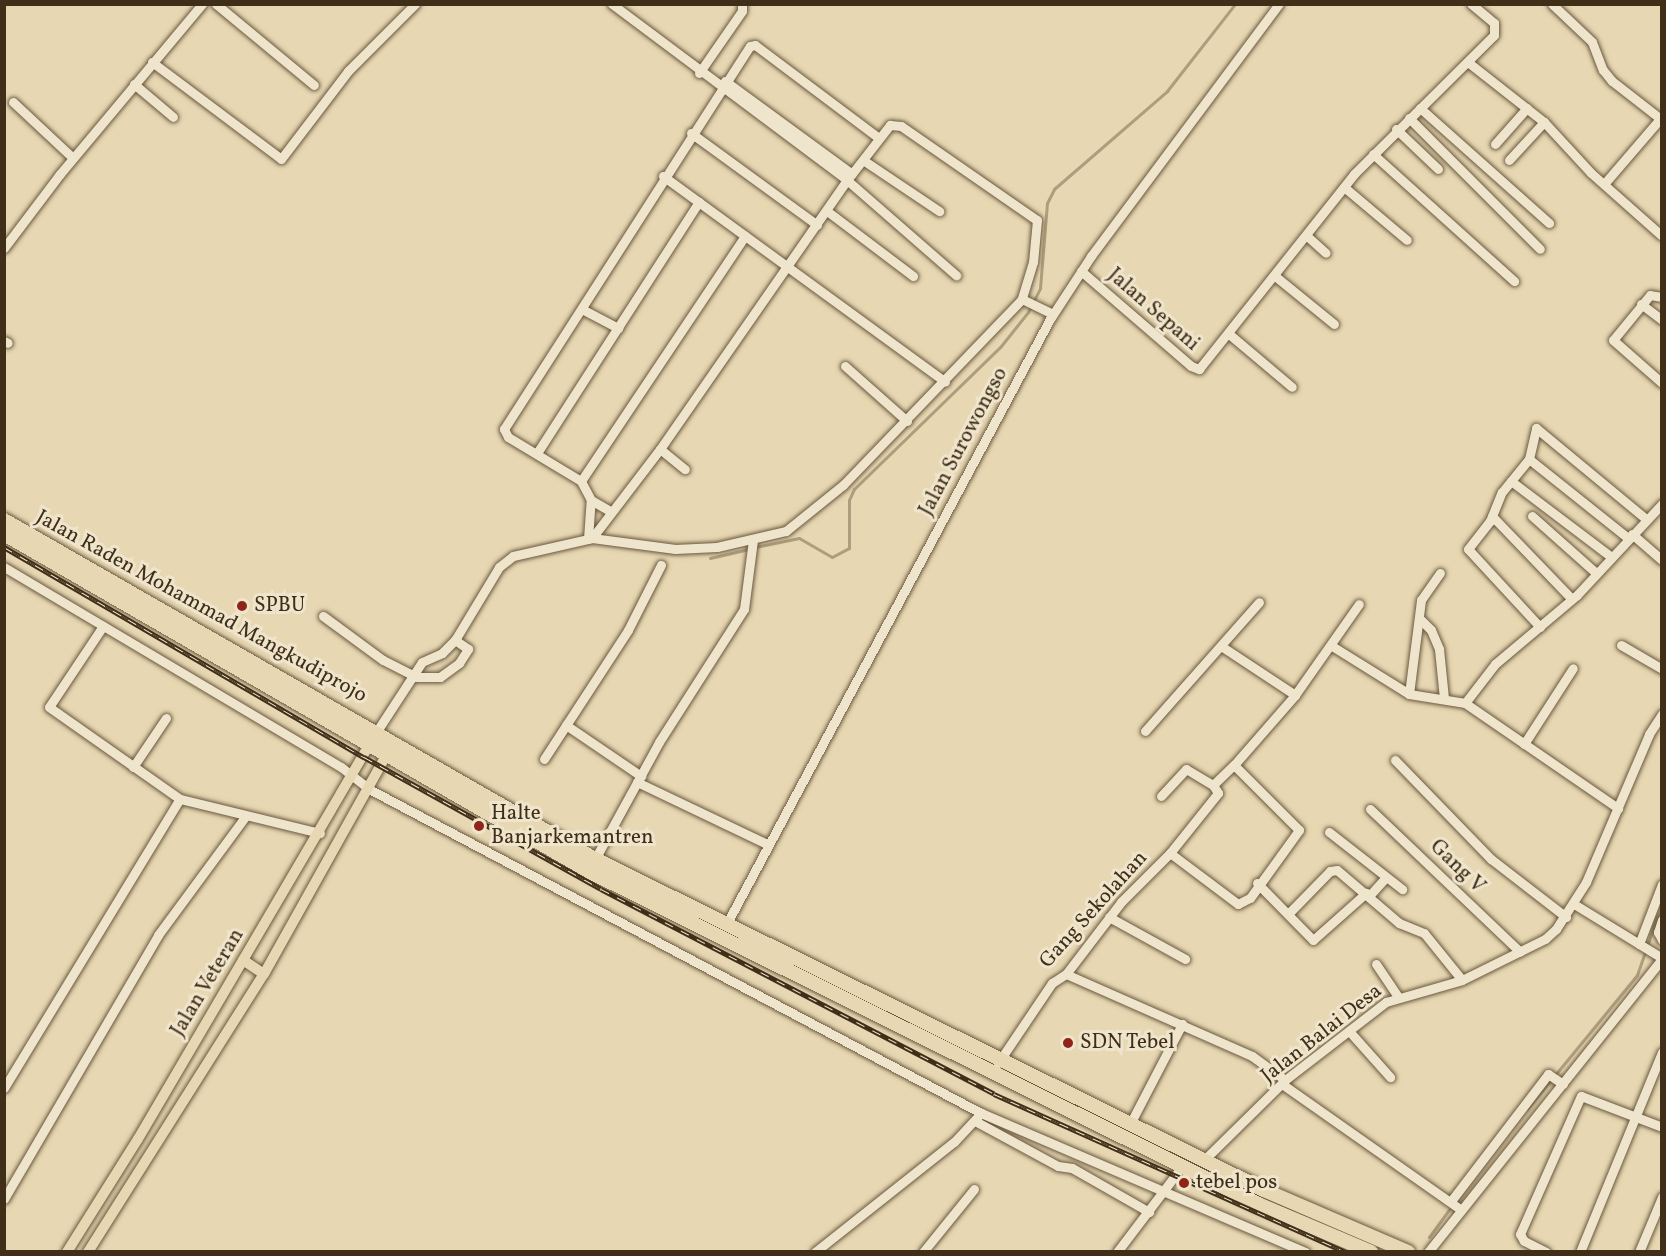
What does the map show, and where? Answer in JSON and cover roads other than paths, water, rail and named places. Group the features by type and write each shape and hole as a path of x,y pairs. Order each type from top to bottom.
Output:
{"highway":[{"name":"Jalan Raden Mohammad Mangkudiprojo","path":"4,520 395,741 595,859 996,1066"},
{"name":"Jalan Raden Mohammad Mangkudiprojo","path":"4,534 590,872 996,1066"},
{"path":"996,1066 1130,1124 1204,1160 1408,1251"},
{"path":"996,1066 1258,1204 1371,1251"}],"main road":[{"name":"Jalan Veteran","path":"67,1251 353,778 377,731"},
{"name":"Jalan Veteran","path":"88,1251 264,974 395,741"},
{"path":"243,960 264,974"}],"street":[{"path":"4,248 73,158 202,4"},
{"path":"216,4 314,85"},
{"path":"152,62 282,159 348,71 415,4"},
{"path":"612,4 699,73 722,84 849,177 956,275"},
{"path":"699,73 742,12 742,4"},
{"name":"Jalan Surowongso","path":"726,925 1053,314 1082,271 1280,4"},
{"path":"1292,387 1229,334 1344,187 1396,129 1469,63 1496,28 1472,4"},
{"path":"1552,4 1592,42 1603,70 1612,81 1661,120 1604,184"},
{"path":"590,539 591,500 581,481 508,437 504,429 582,309 722,84 750,46 755,45 879,138"},
{"path":"1469,63 1544,122 1604,184 1661,235"},
{"path":"134,84 173,117"},
{"path":"12,102 73,158"},
{"path":"1420,108 1549,223"},
{"path":"1495,144 1527,108"},
{"path":"1409,118 1540,249"},
{"path":"1509,160 1544,122"},
{"path":"377,731 421,675 442,653 460,643 500,567 513,556 590,539 675,549 753,541 786,531 803,521 1029,303 1037,220 896,124 879,138 849,177 789,268 660,449 590,539"},
{"path":"1396,129 1438,169"},
{"path":"691,133 817,225"},
{"path":"1373,154 1514,281"},
{"path":"863,160 939,211"},
{"path":"663,176 945,382"},
{"path":"1344,187 1407,240"},
{"path":"537,453 699,202"},
{"path":"827,211 913,276"},
{"path":"581,481 745,236"},
{"path":"1306,236 1326,253"},
{"name":"Jalan Sepani","path":"1082,271 1191,366 1203,367 1229,334"},
{"path":"1275,276 1334,324"},
{"path":"1662,297 1652,294 1614,337 1615,343 1662,383"},
{"path":"1029,303 1053,314"},
{"path":"1641,304 1662,320"},
{"path":"582,309 618,328"},
{"path":"845,366 907,421"},
{"path":"1540,627 1470,552 1469,546 1492,516 1511,481 1529,459 1532,437 1537,428 1646,519"},
{"path":"660,449 685,469"},
{"path":"1529,459 1662,560"},
{"path":"1511,481 1610,556"},
{"path":"591,500 610,511"},
{"path":"1465,703 1495,664 1572,599 1610,556 1662,504"},
{"path":"1492,516 1572,599"},
{"path":"1532,516 1596,573"},
{"path":"595,859 639,779 744,609 753,541"},
{"path":"544,759 628,630 662,565"},
{"path":"4,567 341,767 369,789 978,1117 1058,1166 1072,1168 1149,1212"},
{"path":"1408,694 1423,594 1440,573"},
{"path":"1145,731 1259,602"},
{"path":"1213,785 1234,765 1295,695 1332,646 1359,604"},
{"path":"323,616 383,660 421,675 451,670 466,654 460,643"},
{"path":"1419,618 1431,630 1439,649 1444,698"},
{"path":"102,626 50,707 180,799 245,817 320,833"},
{"path":"1621,645 1662,669"},
{"path":"1221,646 1295,695"},
{"path":"1332,646 1408,694 1465,703 1618,808"},
{"path":"1524,744 1573,668"},
{"name":"Jalan Balai Desa","path":"1204,1160 1284,1082 1349,1031 1398,998 1462,980 1545,939 1566,917 1574,904 1649,734 1662,714"},
{"path":"133,767 166,718"},
{"path":"566,725 639,779 769,845"},
{"path":"1395,760 1491,859 1566,917"},
{"path":"1234,765 1299,830 1295,840 1257,883 1313,940 1386,877"},
{"path":"1161,796 1189,769 1213,785 1218,793 1170,853"},
{"path":"4,1088 180,799"},
{"name":"Gang V","path":"1370,809 1520,952"},
{"path":"4,1199 158,935 245,817"},
{"path":"1329,832 1402,889"},
{"name":"Gang Sekolahan","path":"996,1066 1052,982 1066,974 1109,917 1170,853 1238,904 1247,900 1257,883"},
{"path":"1287,914 1332,870 1367,894 1400,923 1424,933 1462,980"},
{"path":"1644,947 1662,884"},
{"path":"1428,1251 1456,1206 1511,1131 1662,958 1574,904"},
{"path":"1109,917 1185,959"},
{"path":"1662,920 1658,932 1662,940"},
{"path":"1376,964 1398,998"},
{"path":"1066,974 1252,1056 1284,1082 1456,1206"},
{"path":"1130,1124 1182,1024"},
{"path":"1349,1031 1389,1077"},
{"path":"1580,1251 1662,1052"},
{"path":"1456,1206 1529,1109 1548,1074 1557,1080"},
{"path":"1546,1251 1524,1241 1520,1234 1578,1100 1583,1095 1662,1127"},
{"path":"978,1117 1166,1192 1305,1251"},
{"path":"815,1251 954,1143 978,1117"},
{"path":"1117,1251 1166,1192 1183,1165"},
{"path":"921,1251 974,1189"},
{"path":"1639,1251 1662,1197"}],"waterway":[{"path":"755,547 799,538 832,557 849,548 849,500 854,489 1001,346 1028,312 1040,288 1047,203 1054,189 1167,91 1235,4"},
{"path":"710,558 749,549"},
{"path":"1527,1109 1637,975 1662,903"},
{"path":"1429,1237 1451,1207"}],"railway":[{"path":"4,547 364,757 601,889 994,1094 1345,1252"}],"place":[{"name":"SPBU","path":"242,606"},
{"name":"Halte Banjarkemantren","path":"479,826"},
{"name":"SDN Tebel","path":"1068,1043"},
{"name":"tebel pos","path":"1184,1183"}]}
